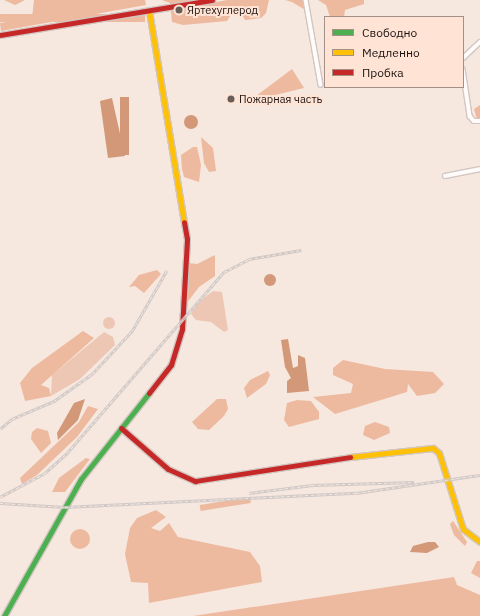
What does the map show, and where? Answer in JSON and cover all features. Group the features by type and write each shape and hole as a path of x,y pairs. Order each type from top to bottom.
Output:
{"street":[{"path":"0,35 212,0"},
{"path":"306,0 321,85"},
{"path":"4,616 81,479 171,365 185,302 187,239 149,11"},
{"path":"464,57 480,42"},
{"path":"464,76 470,116 474,121 480,121"},
{"path":"445,176 480,169"},
{"path":"121,428 168,469 195,481 411,448 433,448 439,453 463,528 480,542"}],"shaded area":[{"path":"4,0 25,0 15,5"},
{"path":"34,0 145,0 146,5 1,31 0,23 32,18"},
{"path":"162,0 200,0 202,5 227,0 269,0 266,13 261,18 245,20 239,9 234,10 227,21 183,25 172,22 170,3"},
{"path":"285,0 306,0 307,11 292,2"},
{"path":"318,0 364,0 364,4 345,10 344,16 330,16 326,5"},
{"path":"0,14 145,14 145,22 0,22"},
{"path":"292,69 304,88 255,100 256,96"},
{"path":"120,97 129,97 129,155 120,155"},
{"path":"112,98 125,156 108,158 100,101"},
{"path":"480,105 480,120 477,120 474,109"},
{"path":"191,115 196,117 198,122 196,127 191,129 186,127 184,122 186,117"},
{"path":"201,137 213,148 216,171 209,172 204,163"},
{"path":"193,147 197,147 201,165 199,182 184,177 182,169 181,155"},
{"path":"215,255 215,276 199,287 186,304 189,263 197,264"},
{"path":"157,270 161,274 144,293 135,286 129,287 139,275"},
{"path":"268,274 272,274 276,280 272,286 268,286 264,282 264,278"},
{"path":"213,291 222,292 228,330 224,332 211,322 196,320 191,314 196,304"},
{"path":"107,317 111,317 115,323 111,329 107,329 103,325 103,321"},
{"path":"83,331 94,338 41,385 49,388 51,396 25,401 20,383 32,368"},
{"path":"104,332 113,337 115,345 80,379 51,396 52,375"},
{"path":"288,339 293,368 298,366 298,355 305,358 309,391 287,393 287,381 291,378 285,367 281,340"},
{"path":"343,360 385,369 433,372 444,384 435,393 417,396 408,384 407,392 335,414 313,397 351,393 353,384 333,375 333,368"},
{"path":"268,371 270,375 266,384 247,398 244,388 250,380"},
{"path":"85,399 78,420 58,440 57,433 74,403"},
{"path":"217,399 226,399 228,409 224,416 209,430 198,429 192,422"},
{"path":"297,400 311,401 319,412 319,419 289,427 284,420 287,403"},
{"path":"88,406 98,409 77,437 37,475 22,484 20,478 79,422"},
{"path":"375,422 389,427 390,433 374,440 363,435 365,426"},
{"path":"37,428 48,431 51,443 41,453 31,439 32,432"},
{"path":"86,458 90,459 65,492 52,492 59,478"},
{"path":"250,497 251,503 201,511 200,505"},
{"path":"156,510 166,517 151,528 160,531 169,523 178,537 250,552 260,566 262,582 149,603 148,583 131,582 125,554 130,528 137,518"},
{"path":"453,521 467,542 465,546 454,535 450,524"},
{"path":"80,529 87,532 90,539 87,546 80,549 73,546 70,539 73,532"},
{"path":"428,542 435,542 439,547 427,553 410,552 413,546"},
{"path":"477,561 480,561 480,578 471,573"},
{"path":"454,577 457,585 480,595 480,616 193,616"}],"railway":[{"path":"0,497 45,473 67,453 224,272 249,259 301,250"},
{"path":"0,429 12,419 54,401 92,374 132,331 167,270"},
{"path":"0,503 65,507 356,493 480,475"},
{"path":"249,493 312,485 414,482"}],"traffic: fast":[{"path":"4,616 81,479 149,393"}],"traffic: slow":[{"path":"149,11 184,222"},
{"path":"350,457 433,448 439,453 463,529 480,542"}],"traffic: jam":[{"path":"0,35 212,0"},
{"path":"149,393 171,365 182,329 187,239 184,222"},
{"path":"121,428 168,469 195,481 350,457"}],"place":[{"name":"Яртехуглерод","path":"179,10"},
{"name":"Пожарная часть","path":"231,99"}]}
